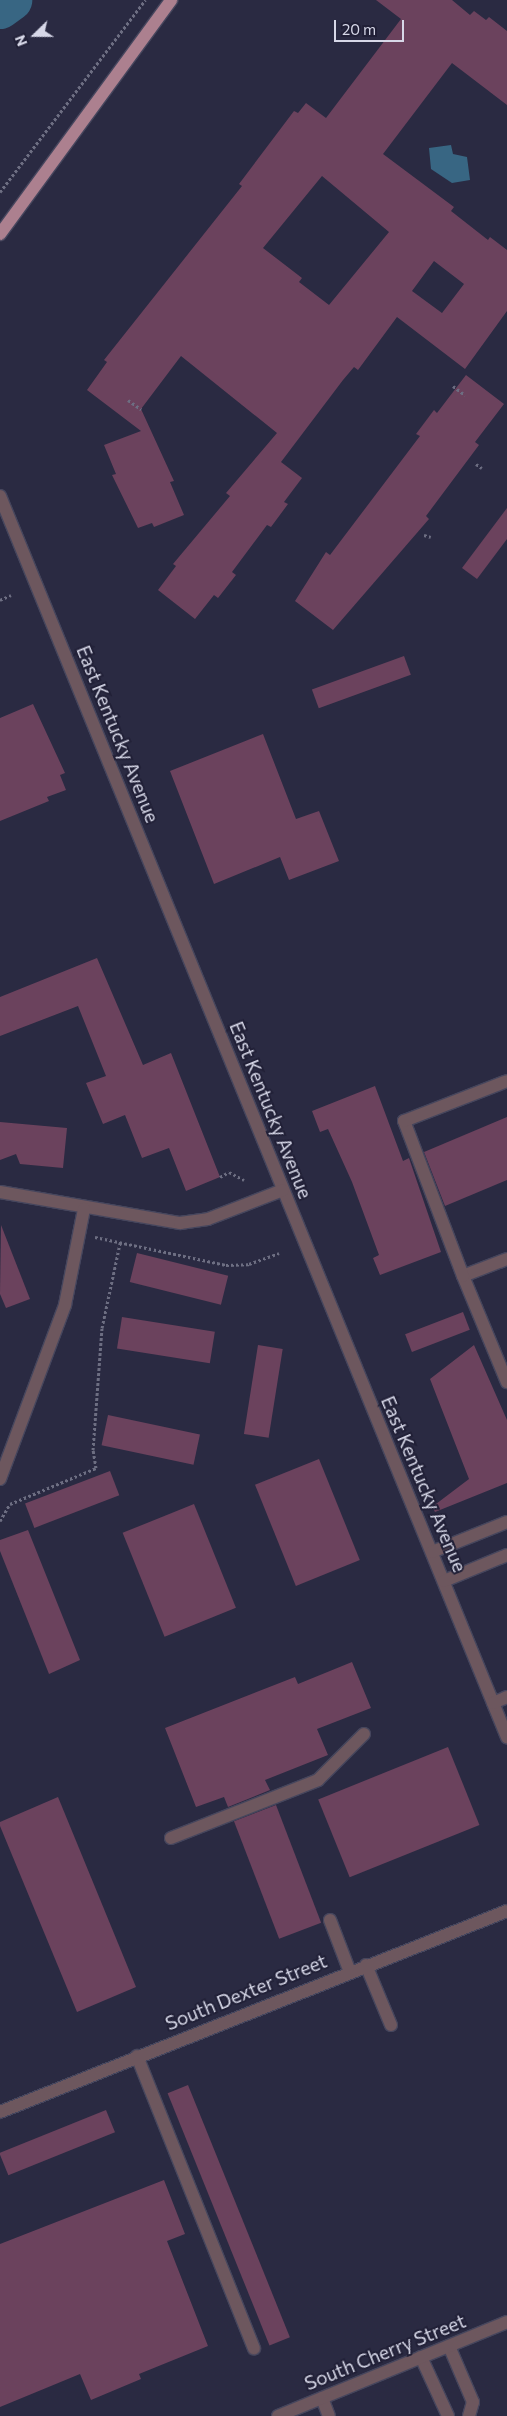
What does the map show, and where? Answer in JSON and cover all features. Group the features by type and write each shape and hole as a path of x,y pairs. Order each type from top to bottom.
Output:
{"main road":[{"path":"0,234 172,0"}],"street":[{"name":"East Kentucky Avenue","path":"0,496 507,1737"},
{"path":"507,1080 404,1121 463,1276 507,1382"},
{"path":"0,1192 84,1209 194,1222 283,1190"},
{"path":"0,1479 65,1305 84,1209"},
{"path":"463,1276 507,1259"},
{"path":"432,1552 507,1522"},
{"path":"444,1581 507,1555"},
{"path":"493,1703 507,1697"},
{"path":"171,1838 318,1780 364,1734"},
{"name":"South Dexter Street","path":"0,2112 136,2056 507,1911"},
{"path":"330,1920 350,1972"},
{"path":"366,1965 391,2025"},
{"path":"136,2056 254,2348"},
{"name":"South Cherry Street","path":"278,2416 507,2322"},
{"path":"449,2346 473,2402 469,2416"},
{"path":"421,2357 448,2416"},
{"path":"322,2398 329,2416"}],"path":[{"path":"0,192 144,0"},
{"path":"453,386 465,395"},
{"path":"128,400 141,409"},
{"path":"476,464 482,468"},
{"path":"424,535 431,537"},
{"path":"0,600 11,595"},
{"path":"220,1177 229,1172 244,1180"},
{"path":"92,1237 226,1265 249,1264 279,1253"},
{"path":"0,1520 10,1504 96,1468 93,1450 102,1328 120,1243"}],"water":[{"path":"451,145 453,154 467,157 470,180 452,183 431,169 429,148"}],"building":[{"path":"376,0 452,0 470,15 474,11 486,20 489,17 507,31 507,105 452,63 383,154 454,207 451,211 488,240 490,237 507,250 507,311 465,369 397,317 358,370 354,367 343,380 281,462 302,478 284,502 288,504 271,527 267,525 232,572 236,575 218,598 214,595 195,619 158,590 176,566 173,564 230,496 226,493 277,433 181,356 141,409 174,481 170,482 184,515 154,527 152,523 138,528 112,475 116,474 104,445 141,431 87,390 107,362 104,360 242,186 239,184 294,111 298,113 306,103 326,118 401,19","holes":["322,176 389,232 329,305 299,282 302,278 263,248","434,261 464,284 442,313 412,291"]},
{"path":"466,375 504,404 475,442 479,445 426,516 429,519 333,630 295,601 326,552 330,555 420,436 416,434 434,410 437,413"},
{"path":"507,508 507,539 477,579 462,568"},
{"path":"404,656 411,675 319,708 312,690"},
{"path":"33,704 65,773 60,775 66,790 47,797 49,801 0,821 0,718"},
{"path":"263,734 296,819 319,811 339,861 289,880 280,857 214,884 170,771"},
{"path":"97,958 143,1065 171,1053 220,1177 186,1191 169,1148 142,1158 125,1115 103,1124 86,1083 106,1076 78,1006 0,1036 0,997"},
{"path":"375,1086 403,1161 409,1158 441,1252 380,1275 373,1258 379,1255 352,1182 328,1129 320,1132 312,1111"},
{"path":"507,1117 507,1180 445,1206 424,1152"},
{"path":"0,1122 67,1128 63,1168 20,1164 16,1154 0,1160"},
{"path":"1,1225 30,1299 6,1308 0,1294"},
{"path":"137,1253 228,1276 221,1305 130,1282"},
{"path":"463,1312 470,1330 412,1352 405,1334"},
{"path":"122,1317 215,1332 210,1363 117,1349"},
{"path":"258,1345 283,1349 269,1438 244,1434"},
{"path":"474,1345 507,1420 507,1483 435,1512 432,1507 469,1479 430,1379"},
{"path":"108,1415 200,1435 194,1465 102,1445"},
{"path":"319,1459 360,1560 296,1586 255,1485"},
{"path":"110,1471 119,1495 34,1528 25,1504"},
{"path":"194,1504 236,1608 165,1637 123,1533"},
{"path":"28,1530 80,1660 49,1674 0,1551 0,1540"},
{"path":"352,1662 371,1708 317,1729 328,1755 265,1780 270,1790 228,1807 224,1797 196,1807 165,1728 295,1677 298,1684"},
{"path":"448,1747 479,1825 350,1877 318,1799"},
{"path":"58,1797 136,1987 77,2012 0,1826 0,1822"},
{"path":"276,1805 321,1923 279,1939 234,1821"},
{"path":"188,2085 290,2337 269,2345 168,2093"},
{"path":"106,2110 115,2132 8,2175 0,2153"},
{"path":"164,2180 185,2234 167,2241 208,2346 139,2374 141,2379 91,2400 80,2374 0,2407 0,2244"}],"waterway":[{"path":"0,8 11,0"}]}
